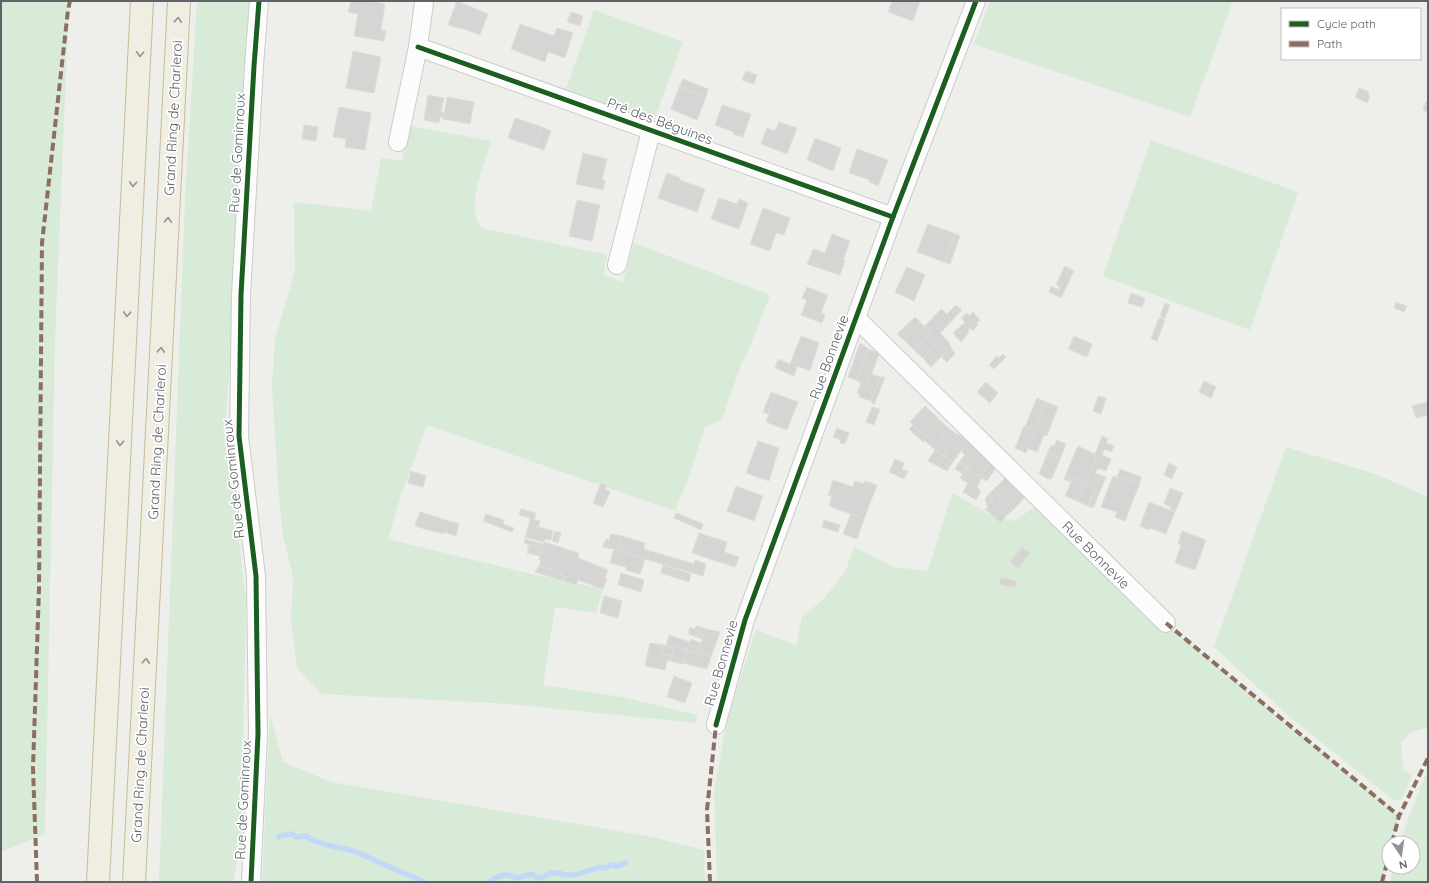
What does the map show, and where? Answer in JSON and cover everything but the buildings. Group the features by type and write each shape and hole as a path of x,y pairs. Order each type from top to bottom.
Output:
{"highway":[{"path":"98,881 142,1"},
{"name":"Grand Ring de Charleroi","path":"134,882 179,1"}],"street":[{"name":"Rue de Gominroux","path":"251,882 258,734 256,576 238,436 241,295 253,74 259,1"},
{"name":"Rue Bonnevie","path":"716,725 745,620 893,217 976,1"},
{"path":"398,142 418,47 424,3"},
{"name":"Pré des Béguines","path":"418,47 893,217"},
{"name":"Pré des Béguines","path":"617,264 651,131"},
{"name":"Rue Bonnevie","path":"856,318 1166,623"}],"green space":[{"path":"1,1 69,1 55,339 45,834 1,852"},
{"path":"197,1 255,1 254,61 225,426 246,600 241,843 233,882 159,882 185,199"},
{"path":"990,1 1233,1 1190,117 974,44"},
{"path":"594,10 683,42 654,120 566,89"},
{"path":"411,126 491,141 475,197 475,214 482,228 607,255 603,275 623,282 634,243 770,295 749,349 742,362 722,419 705,427 688,479 675,511 427,425 400,498 388,539 518,571 603,589 596,613 555,607 543,685 622,697 697,715 696,723 510,704 322,694 297,668 291,621 293,577 283,536 272,386 275,341 295,270 294,202 371,211 381,158 402,161"},
{"path":"1151,140 1298,192 1250,330 1103,276"},
{"path":"1286,447 1375,474 1428,497 1428,727 1411,732 1401,743 1403,769 1412,776 1402,799 1398,801 1391,798 1290,717 1214,647"},
{"path":"952,493 996,518 1015,521 1042,501 1130,597 1205,656 1399,816 1394,835 1381,835 1381,875 1384,875 1382,882 717,882 714,790 728,716 756,630 796,645 802,617 824,599 846,570 854,547 894,567 928,571"},
{"path":"270,715 283,762 331,782 647,836 704,850 705,882 262,882"},
{"path":"1428,769 1428,882 1390,882 1392,875 1421,875 1421,835 1403,835 1409,816"}],"waterway":[{"path":"279,837 291,834 297,837 306,836 327,845 354,851 424,882"},
{"path":"489,882 495,878 505,875 516,878 532,874 538,878 551,873 576,875 600,867 606,868 611,865 617,866 625,863"}],"marked path":[{"path":"37,882 33,768 39,588 42,243 70,1"},
{"path":"1166,623 1399,816"},
{"path":"710,882 707,810 716,725"},
{"path":"1394,835 1399,816 1428,758"},
{"path":"1382,882 1384,875"}],"cycle path":[{"path":"251,882 258,734 256,576 239,436 241,295 259,1"},
{"path":"716,725 745,620 893,217 976,1"},
{"path":"418,47 893,217"}]}
